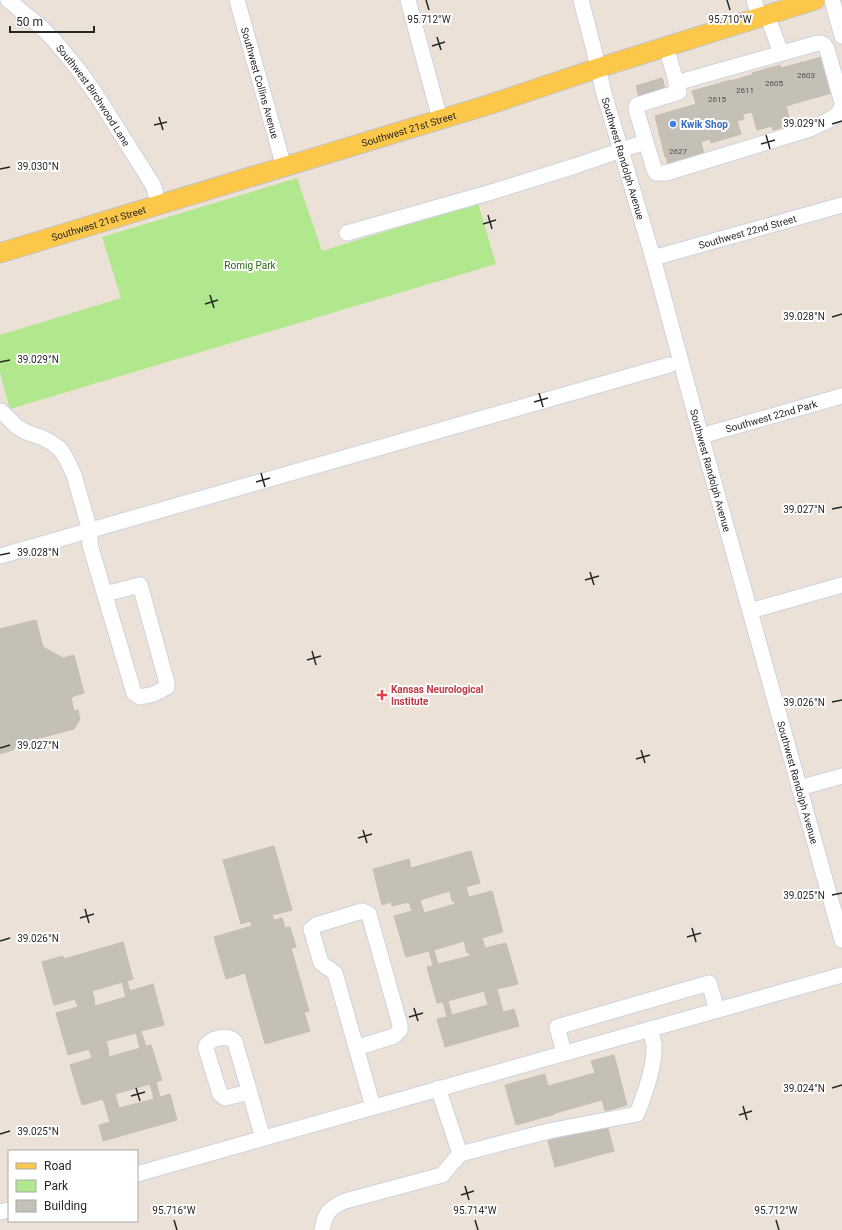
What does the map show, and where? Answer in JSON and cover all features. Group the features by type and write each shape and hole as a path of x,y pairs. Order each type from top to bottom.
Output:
{"main road":[{"name":"Southwest 21st Street","path":"0,253 491,104 666,46 760,11 815,0"}],"street":[{"name":"Southwest Birchwood Lane","path":"8,0 58,45 77,68 95,93 153,185 159,205"},
{"name":"Southwest Collins Avenue","path":"237,0 284,166"},
{"path":"408,0 440,119"},
{"name":"Southwest Randolph Avenue","path":"581,0 603,90 653,258 701,436 842,940"},
{"path":"832,0 842,36"},
{"path":"760,11 781,53"},
{"path":"666,46 676,83 679,92 637,105 636,113 656,173 666,172 810,128 840,112 842,105 825,45 822,43 676,83"},
{"path":"347,233 495,191 645,142"},
{"name":"Southwest 22nd Street","path":"653,258 842,206"},
{"path":"0,556 669,365"},
{"name":"Southwest 22nd Park","path":"701,436 842,396"},
{"path":"0,411 16,426 52,443 66,458 74,475 90,531 90,545 134,693 140,697 154,694 167,687 140,585 105,594"},
{"path":"750,611 842,586"},
{"path":"799,788 842,776"},
{"path":"827,888 842,892"},
{"path":"356,1048 394,1036 400,1030 400,1025 369,914 362,911 316,925 311,929 321,963 335,973 356,1048 373,1107"},
{"path":"138,1174 842,975"},
{"path":"564,1053 557,1027 709,983 717,1010"},
{"path":"322,1230 324,1221 332,1207 345,1201 442,1175 460,1154 548,1131 637,1114 654,1061 654,1042 650,1029"},
{"path":"438,1088 460,1154"},
{"path":"249,1092 262,1138"}],"green space":[{"name":"Romig Park","path":"297,178 322,251 478,203 496,264 10,409 0,373 0,335 121,298 102,237"}],"building":[{"path":"826,56 835,92 786,106 791,125 773,130 772,126 757,130 752,112 743,114 744,119 737,121 741,134 711,143 710,139 701,142 705,157 669,167 665,157 655,116 696,104 692,91 753,75 752,73 780,65 781,68"},
{"path":"662,78 666,91 639,98 636,86"},
{"path":"36,620 43,647 63,658 74,655 84,693 71,697 74,711 78,710 80,719 74,729 17,744 13,750 0,754 0,629"},
{"path":"274,846 292,910 272,915 274,920 282,918 285,928 290,927 296,947 291,948 309,1011 304,1012 310,1031 265,1044 245,973 226,979 214,937 252,926 250,921 241,924 223,860"},
{"path":"471,851 480,883 466,887 469,897 492,891 503,932 482,938 485,948 506,943 518,984 497,989 503,1012 514,1009 519,1026 445,1047 437,1019 447,1017 443,1002 437,1003 427,967 433,966 429,951 406,957 394,916 412,911 409,902 392,906 391,902 382,905 373,869 409,859 411,868","holes":["450,891 452,901 454,901 455,904 424,913 420,900","464,941 467,953 469,952 470,956 438,964 434,950","484,991 488,1005 452,1015 448,1001"]},
{"path":"123,942 133,979 127,981 130,991 153,984 164,1025 141,1031 146,1046 151,1045 162,1080 156,1082 160,1097 170,1094 177,1120 103,1141 99,1125 110,1122 103,1099 82,1105 70,1065 92,1058 89,1049 68,1055 56,1013 78,1007 75,999 54,1005 42,962 63,956 64,959","holes":["122,982 126,997 95,1006 92,991","136,1033 140,1048 109,1057 106,1041","150,1084 154,1099 119,1108 115,1094"]},
{"path":"614,1055 627,1105 605,1111 602,1100 516,1125 505,1085 545,1074 548,1086 595,1073 591,1061"},
{"path":"607,1125 614,1151 555,1167 548,1141"}],"place":[{"name":"Kwik Shop","path":"673,124"},
{"name":"Kansas Neurological Institute","path":"382,695"}]}
